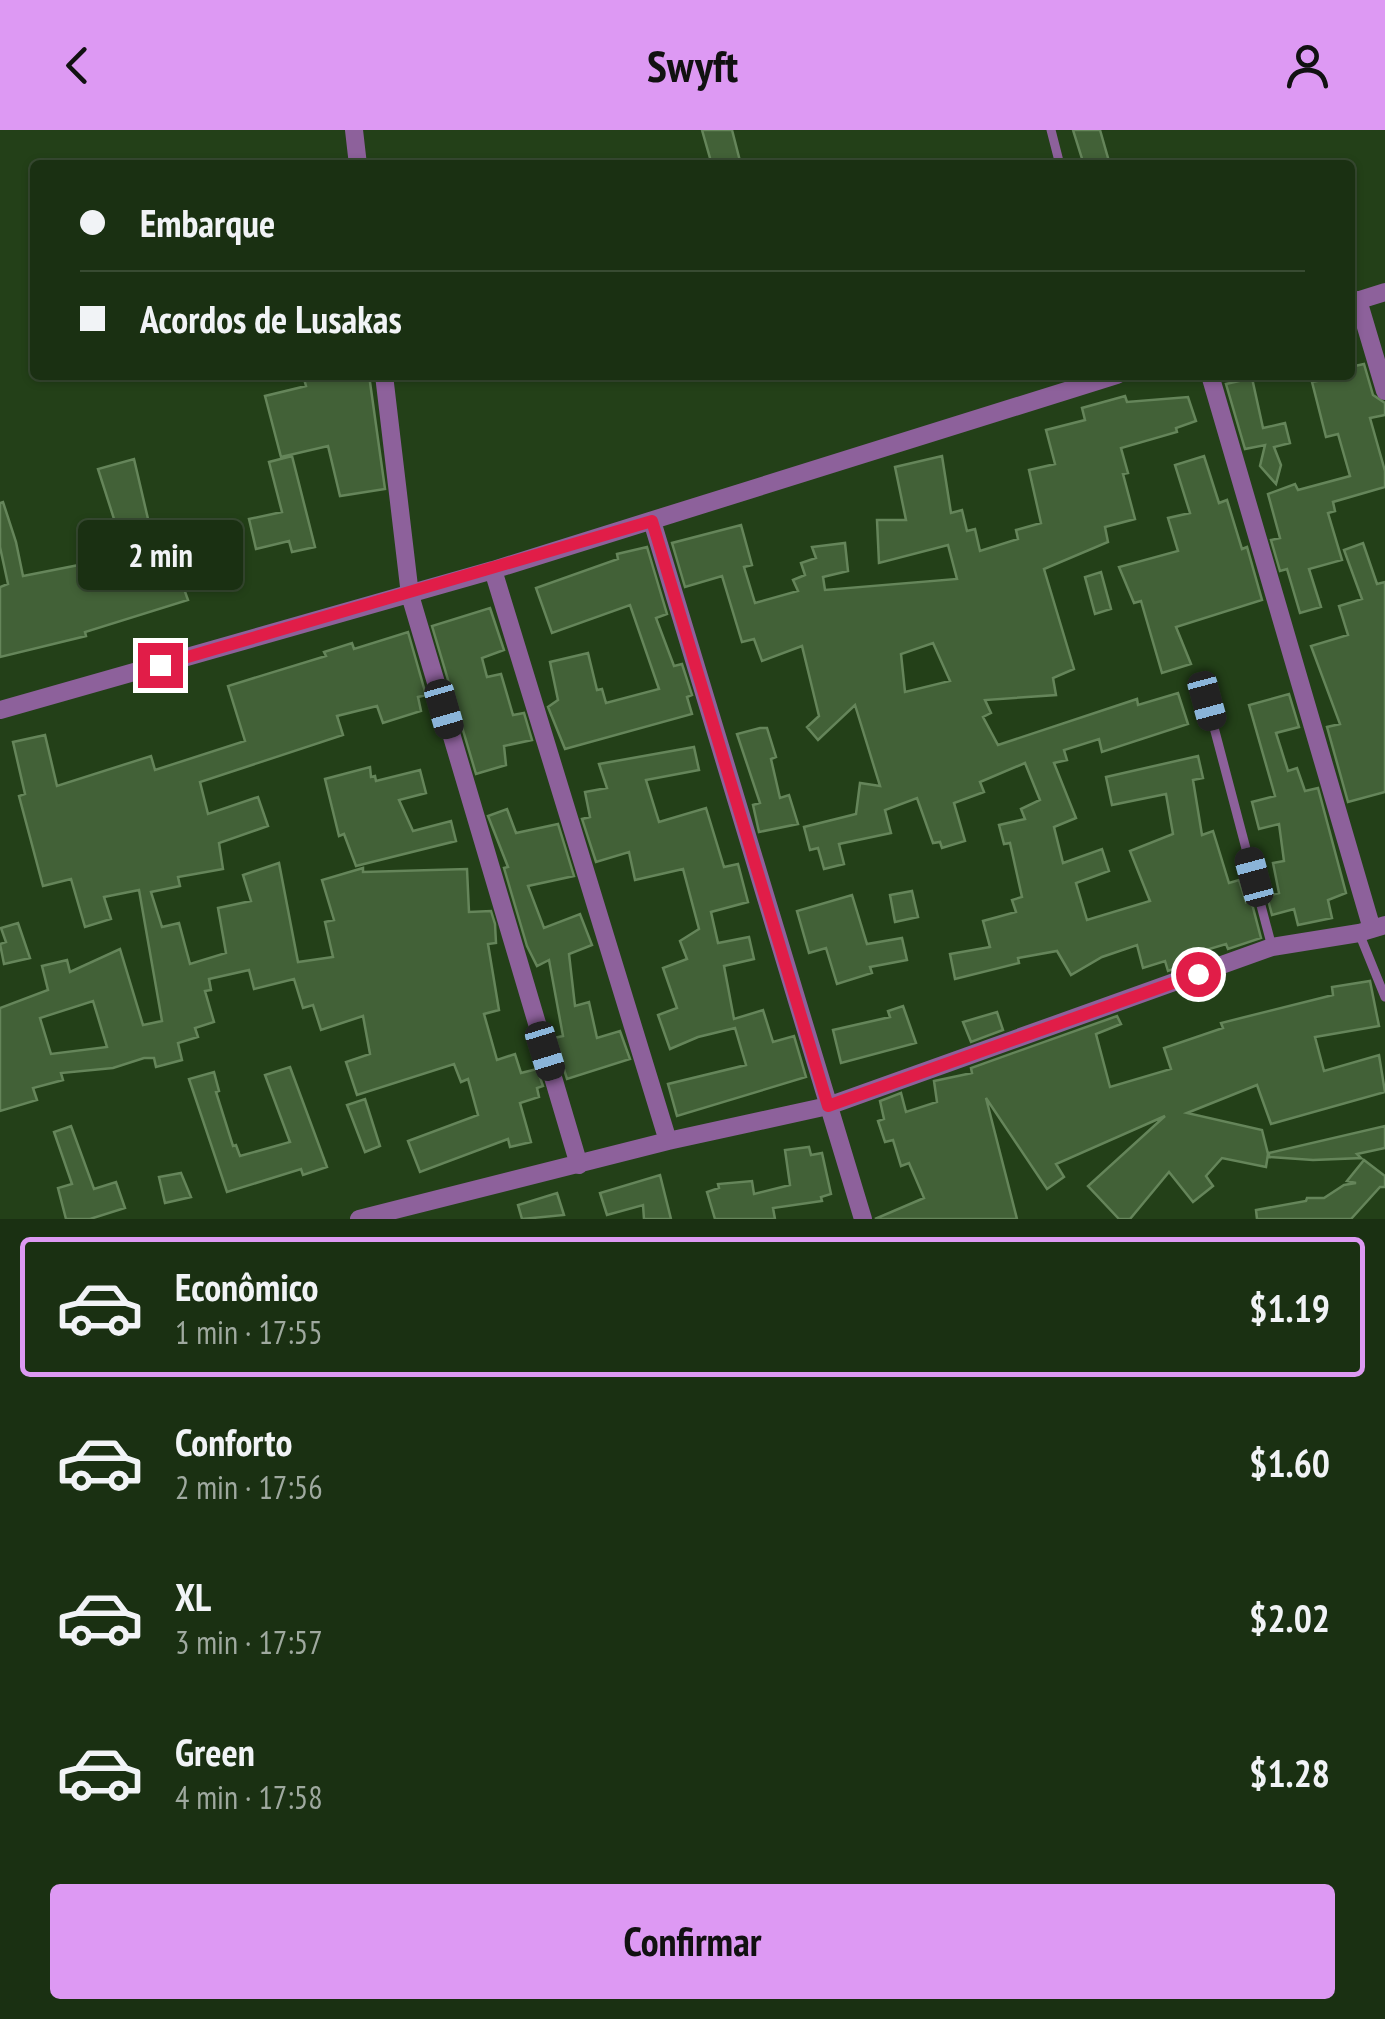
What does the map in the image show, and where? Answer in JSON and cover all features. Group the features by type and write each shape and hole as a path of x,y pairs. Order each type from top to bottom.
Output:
{"street":[{"path":"354,130 357,160"},
{"path":"1355,302 1385,292"},
{"path":"1355,305 1385,391"},
{"path":"385,380 410,595 579,1165"},
{"path":"0,710 410,595 1101,380"},
{"path":"359,1219 828,1106 1272,947 1372,929 1211,380"},
{"path":"652,521 863,1219"},
{"path":"493,570 668,1142"}],"lane":[{"path":"1051,130 1059,160"},
{"path":"1207,701 1272,947"},
{"path":"1372,929 1385,997"}],"building":[{"path":"702,130 732,130 740,160 711,160"},
{"path":"1073,130 1100,130 1109,160 1082,160"},
{"path":"1364,364 1373,395 1385,403 1385,415 1370,418 1385,471 1385,487 1333,502 1335,511 1328,513 1342,560 1309,569 1321,607 1300,613 1287,569 1280,571 1271,540 1280,538 1268,494 1295,484 1298,490 1350,476 1338,434 1326,437 1312,382 1355,380 1355,366"},
{"path":"304,380 370,380 385,489 340,496 328,446 281,457 265,396 306,386"},
{"path":"1252,380 1263,428 1285,423 1290,443 1274,447 1281,465 1276,484 1260,466 1265,445 1245,449 1226,384"},
{"path":"1125,396 1127,402 1188,397 1196,421 1176,428 1177,432 1121,448 1128,473 1123,474 1135,519 1105,527 1108,542 1044,569 1074,669 1053,678 1056,695 985,700 991,713 983,717 998,745 1137,699 1138,705 1178,693 1188,724 1102,752 1099,739 1064,750 1067,760 1054,763 1076,818 1054,827 1063,863 1102,849 1109,871 1076,883 1087,920 1150,901 1130,851 1173,834 1166,794 1112,805 1106,777 1198,756 1203,778 1193,780 1202,835 1213,831 1229,883 1239,880 1246,902 1251,900 1261,938 1228,949 1226,944 1189,955 1191,963 1168,971 1165,961 1143,968 1137,945 1102,957 1071,975 1057,951 1018,958 1019,963 955,979 950,954 990,947 983,921 1016,912 1012,900 1022,897 1010,843 1004,844 999,825 1025,819 1021,809 1040,800 1025,763 980,782 984,792 954,803 965,841 942,848 940,842 933,843 917,798 885,810 891,833 839,844 844,864 824,869 818,848 810,850 804,827 856,814 860,783 880,786 855,705 818,740 807,727 819,716 802,646 762,661 754,639 742,642 722,576 685,587 672,543 741,525 752,565 744,567 755,603 798,591 793,580 805,575 801,563 816,558 812,547 845,543 848,571 823,577 825,590 957,579 948,545 879,563 877,520 906,520 895,467 942,456 951,513 962,510 967,531 975,529 980,551 1018,539 1016,530 1041,523 1029,470 1055,464 1046,430 1085,420 1082,408","holes":["933,643 950,681 905,692 901,654"]},
{"path":"292,456 315,547 292,552 289,541 256,549 249,519 282,512 269,462"},
{"path":"1204,456 1219,503 1227,500 1242,549 1247,547 1262,600 1176,627 1191,664 1162,673 1141,601 1134,603 1119,567 1178,551 1168,518 1190,513 1175,465"},
{"path":"134,459 159,566 174,561 188,600 85,632 86,636 0,657 0,587 8,584 0,547 0,503 3,502 16,542 23,576 99,561 91,528 115,522 98,469"},
{"path":"1363,543 1377,584 1385,582 1385,792 1348,802 1327,727 1340,724 1311,646 1348,635 1339,606 1362,599 1344,550"},
{"path":"647,547 667,614 656,618 674,666 682,664 692,695 687,697 692,714 565,749 548,707 558,700 550,662 588,653 597,690 602,689 606,703 659,689 630,605 552,633 536,588 618,559 617,554"},
{"path":"1101,572 1111,609 1095,614 1085,577"},
{"path":"490,608 504,650 482,658 487,677 501,674 513,715 524,713 532,740 504,746 506,765 476,774 432,626"},
{"path":"408,632 426,695 418,697 421,711 383,723 377,706 337,716 343,735 200,782 208,814 258,797 268,826 219,843 223,869 178,877 180,886 151,892 162,927 179,923 190,964 226,953 218,908 251,901 243,875 279,863 298,962 333,957 325,922 334,920 322,880 363,868 363,872 467,869 469,912 491,911 495,924 496,943 488,944 499,1010 484,1014 497,1060 515,1054 521,1073 537,1069 543,1086 537,1088 539,1097 520,1103 531,1142 510,1147 508,1139 420,1172 408,1141 478,1115 468,1079 461,1082 454,1064 357,1095 346,1062 370,1054 363,1016 321,1030 313,1005 303,1008 294,979 254,989 249,970 209,979 211,990 205,991 214,1022 195,1028 198,1037 178,1043 182,1060 156,1067 154,1058 144,1058 113,1068 61,1073 63,1080 33,1088 37,1100 0,1111 0,1008 48,990 42,966 67,960 70,972 120,949 143,1025 162,1021 139,890 104,897 111,919 85,927 71,879 43,886 19,796 25,794 13,742 45,735 57,786 151,756 155,770 245,741 228,686 326,656 324,652 352,643 354,649","holes":["93,1001 107,1047 51,1054 40,1018"]},
{"path":"1289,694 1299,727 1276,733 1288,771 1297,768 1305,791 1318,788 1346,893 1328,900 1332,918 1298,925 1294,909 1272,915 1267,896 1279,893 1273,863 1284,861 1279,824 1259,829 1252,802 1275,796 1249,705"},
{"path":"767,728 776,757 771,759 780,798 789,795 798,824 759,832 753,805 760,803 737,734"},
{"path":"694,747 699,770 646,780 659,822 706,808 724,867 738,864 748,902 711,912 718,943 749,937 754,959 724,966 734,1019 763,1010 773,1042 794,1036 806,1077 677,1116 668,1084 746,1065 735,1028 670,1049 658,1015 677,1008 663,968 687,959 680,941 699,929 683,869 635,880 629,852 596,862 582,819 590,817 585,792 607,788 599,764"},
{"path":"370,767 371,777 375,776 376,781 420,770 426,793 399,800 413,831 451,821 456,841 356,866 344,834 339,836 325,779"},
{"path":"507,809 516,833 558,824 574,876 528,886 544,928 580,914 592,945 569,954 575,1006 589,1002 597,1038 620,1031 630,1059 567,1079 554,1038 563,1036 549,960 537,966 527,946 504,868 508,867 488,816"},
{"path":"912,891 918,917 895,922 890,895"},
{"path":"852,895 867,944 902,938 907,960 870,967 872,973 837,984 826,948 809,953 797,911"},
{"path":"18,923 30,958 4,964 0,944 6,942 1,928"},
{"path":"1370,981 1379,1026 1315,1037 1324,1071 1379,1055 1385,1092 1271,1124 1257,1085 1187,1113 1262,1130 1268,1154 1266,1167 1222,1158 1206,1176 1213,1186 1193,1202 1169,1172 1130,1219 1119,1219 1088,1186 1165,1116 1056,1164 1064,1177 1047,1189 986,1098 1017,1219 875,1219 924,1198 909,1163 901,1166 893,1140 885,1142 878,1121 884,1119 880,1101 901,1093 906,1112 937,1102 934,1081 972,1073 971,1068 1117,1016 1121,1024 1096,1034 1110,1087 1171,1069 1164,1048 1223,1028 1221,1023 1333,995 1332,987"},
{"path":"903,1006 916,1043 841,1063 833,1030 890,1017 888,1011"},
{"path":"997,1012 1003,1030 971,1042 963,1022"},
{"path":"290,1067 327,1167 303,1175 301,1169 227,1192 189,1079 214,1072 219,1091 216,1092 233,1146 236,1145 240,1156 290,1142 265,1075"},
{"path":"365,1099 380,1146 365,1152 347,1105"},
{"path":"71,1126 94,1189 116,1182 125,1208 90,1219 66,1219 58,1188 72,1184 54,1132"},
{"path":"1385,1126 1385,1148 1357,1154 1361,1158 1269,1157 1269,1153"},
{"path":"809,1147 811,1155 822,1153 831,1194 821,1197 822,1201 773,1208 775,1219 715,1219 707,1192 719,1188 718,1184 752,1181 754,1194 790,1185 785,1150"},
{"path":"1364,1160 1385,1176 1385,1187 1380,1187 1351,1219 1257,1219 1256,1210 1324,1198 1344,1185 1356,1183 1347,1181"},
{"path":"181,1173 191,1197 165,1203 159,1177"},
{"path":"660,1175 671,1219 644,1219 643,1205 607,1215 600,1193"},
{"path":"557,1193 564,1215 522,1219 518,1205"}],"route":[{"path":"160,665 410,595 652,521 828,1106 1198,974"}]}
